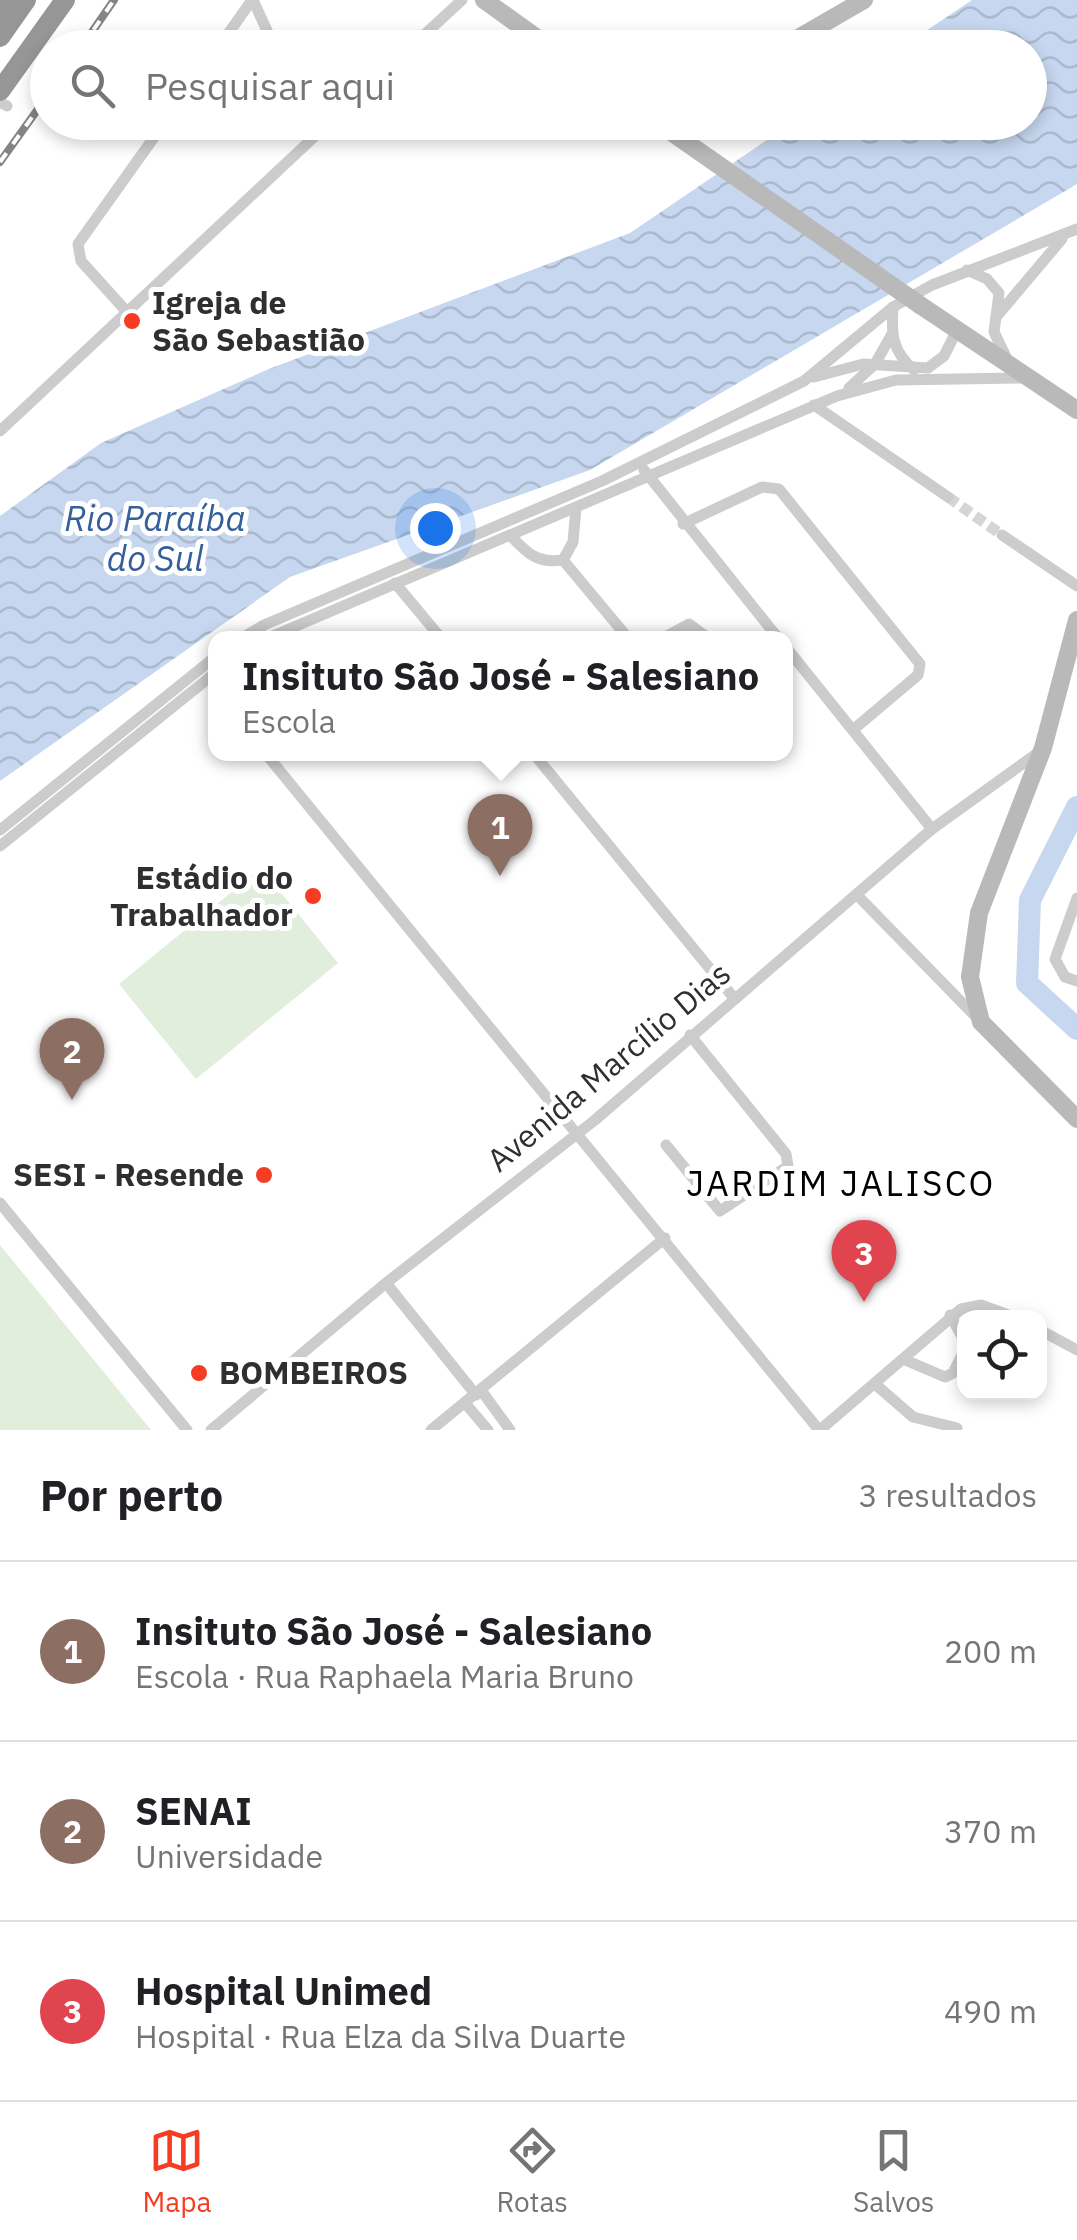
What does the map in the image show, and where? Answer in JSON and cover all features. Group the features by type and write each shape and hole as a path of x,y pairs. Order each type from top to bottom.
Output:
{"highway":[{"path":"0,10 7,0"},
{"path":"0,36 26,0"},
{"path":"46,30 65,0"},
{"path":"2,100 30,56"}],"main road":[{"path":"484,0 526,30"},
{"path":"809,30 851,3"},
{"path":"683,140 1077,410"},
{"path":"693,140 703,154"},
{"path":"1077,620 1044,748 978,913 970,977 981,1022 1077,1119"}],"street":[{"path":"231,30 252,0 267,30"},
{"path":"430,30 462,0"},
{"path":"127,312 81,261 78,244 151,140"},
{"path":"0,431 303,140"},
{"path":"804,380 893,307 967,270 1070,237"},
{"path":"995,319 1070,237"},
{"path":"967,270 987,280 999,294 995,340 1015,368"},
{"path":"893,307 892,334 897,352 914,370"},
{"path":"253,631 640,462 804,380 844,367 875,364 914,370 938,364 957,330"},
{"path":"837,396 875,364 892,334"},
{"path":"284,631 837,396 918,378 1032,379"},
{"path":"814,405 948,497"},
{"path":"640,462 646,476 683,524 772,631"},
{"path":"683,524 762,487 780,489 920,664 918,674 854,729"},
{"path":"510,535 530,556 548,563 563,560 573,542 576,508"},
{"path":"1002,535 1077,586"},
{"path":"563,560 622,631"},
{"path":"395,583 434,631"},
{"path":"676,631 689,624 698,631"},
{"path":"793,656 932,829"},
{"path":"0,830 208,679"},
{"path":"0,846 208,679"},
{"name":"Avenida Marcílio Dias","path":"211,1430 386,1284 577,1134 932,829 1044,748"},
{"path":"272,761 820,1430 957,1312"},
{"path":"540,761 734,998"},
{"path":"857,895 981,1022"},
{"path":"1076,981 1064,977 1055,959 1077,898"},
{"path":"666,1145 717,1210 729,1208 788,1166 786,1154 690,1036"},
{"path":"0,1203 187,1430"},
{"path":"431,1430 665,1238"},
{"path":"386,1284 474,1396 510,1430"},
{"path":"964,1310 980,1304 995,1310"},
{"path":"950,1315 957,1328"},
{"path":"1047,1334 1077,1350"},
{"path":"903,1359 945,1377 957,1366"},
{"path":"875,1384 912,1417 957,1428"},
{"path":"474,1396 488,1430"}],"green space":[{"path":"261,868 338,963 196,1079 119,984"},
{"path":"0,1245 151,1430 0,1430"}],"water":[{"name":"Rio Paraíba do Sul","path":"972,0 1077,0 1077,184 590,470 290,577 208,631 0,781 0,516 101,443 269,369 630,233 767,140 1047,140 1047,30 927,30"}],"waterway":[{"path":"1077,807 1030,900 1027,983 1077,1029"}],"tunnel":[{"path":"948,497 1002,535"}],"railway":[{"path":"93,30 114,0"},
{"path":"0,162 30,120"}],"place":[{"name":"Igreja de São Sebastião","path":"132,321"},
{"name":"Insituto São José - Salesiano","path":"500,876"},
{"name":"Estádio do Trabalhador","path":"313,896"},
{"name":"SENAI","path":"72,1100"},
{"name":"SESI - Resende","path":"264,1175"},
{"name":"Hospital Unimed","path":"864,1302"},
{"name":"BOMBEIROS","path":"199,1373"}],"district":[{"name":"JARDIM JALISCO","path":"841,1184"}]}
